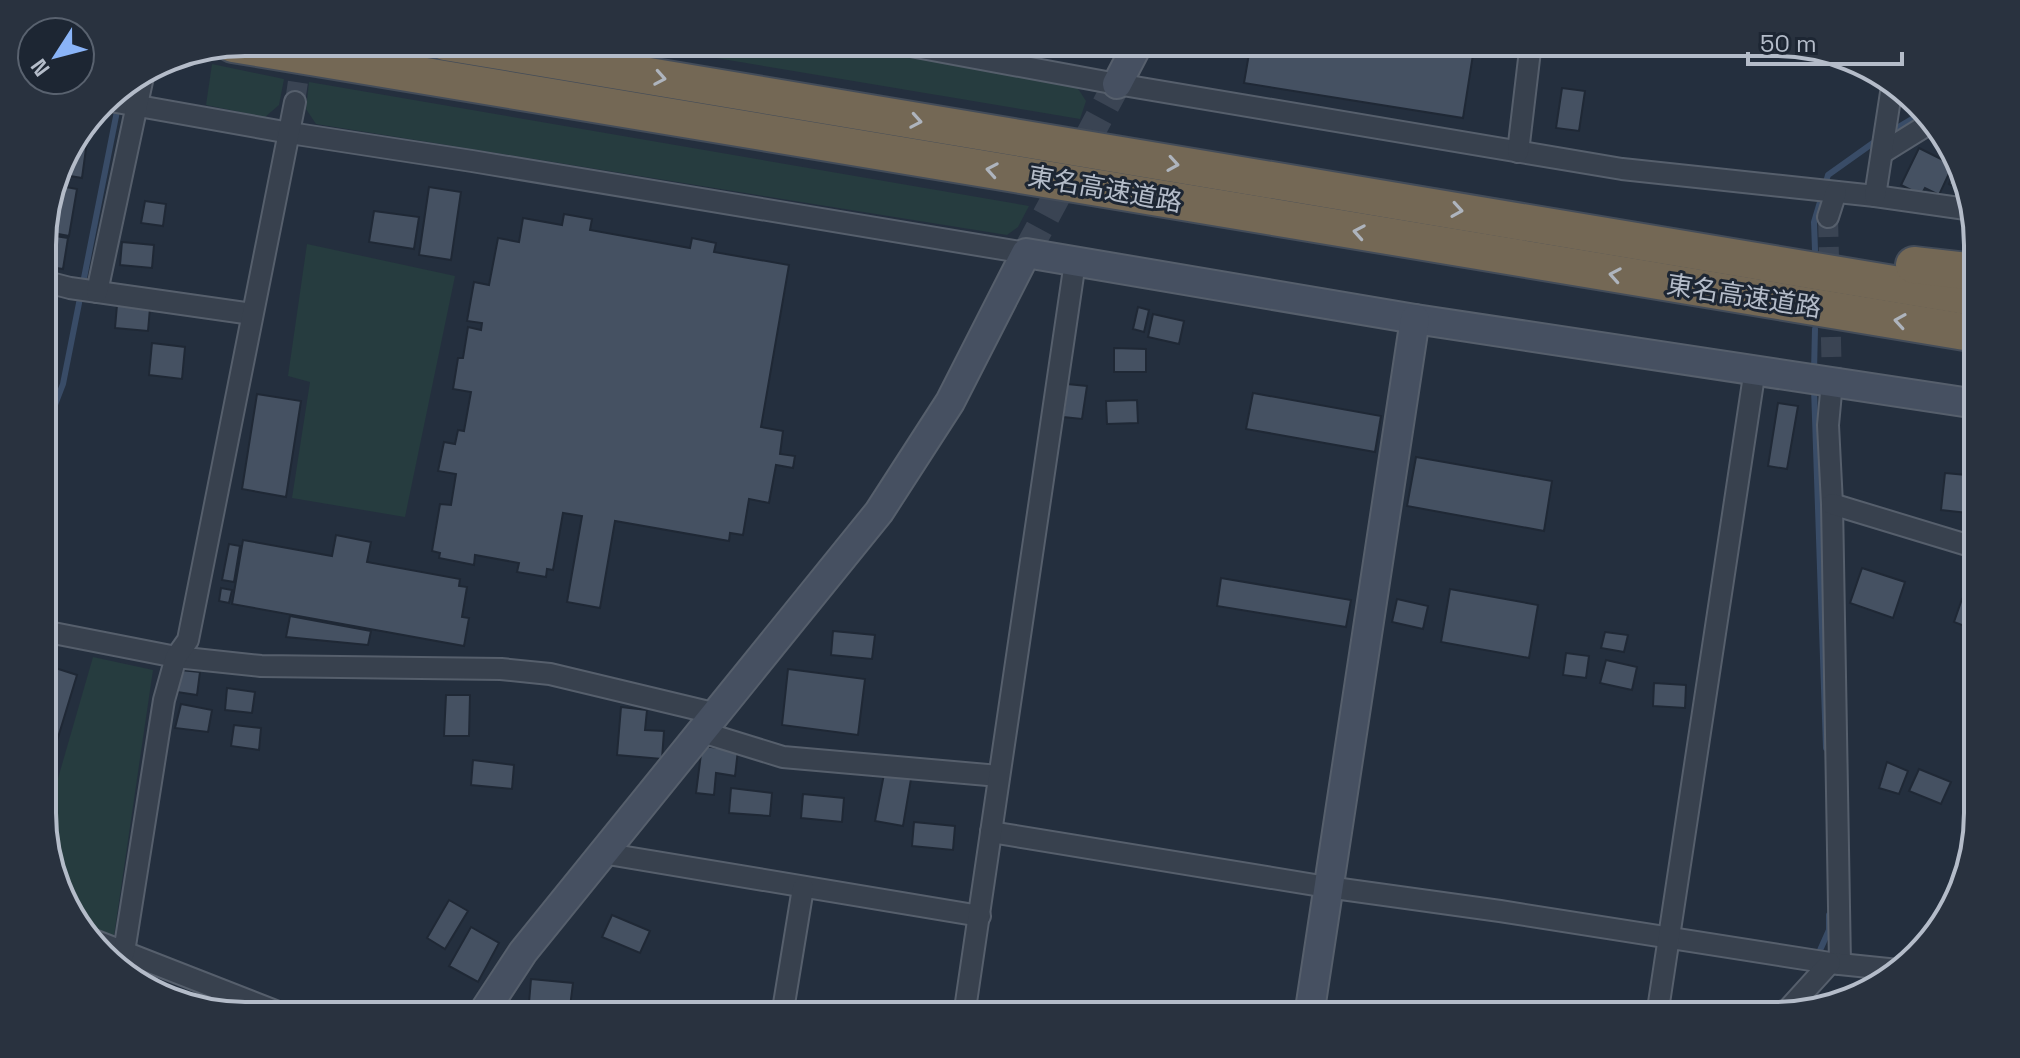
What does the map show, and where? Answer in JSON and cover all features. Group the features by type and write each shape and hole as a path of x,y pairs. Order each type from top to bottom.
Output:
{"highway":[{"name":"東名高速道路","path":"305,56 1964,332"},
{"name":"東名高速道路","path":"529,56 1964,296"},
{"path":"1515,220 1964,271"}],"street":[{"path":"965,56 1622,169 1960,208"},
{"path":"1117,84 1132,56"},
{"path":"1518,152 1529,56"},
{"path":"96,292 140,88"},
{"path":"1875,196 1890,96"},
{"path":"121,956 164,700 176,657 188,640 295,102"},
{"path":"121,103 1415,319 1964,402"},
{"path":"1882,152 1923,128"},
{"path":"1828,217 1835,192"},
{"path":"490,1002 523,952 879,512 950,402 1026,253"},
{"path":"966,1002 1075,262"},
{"path":"56,284 252,314"},
{"path":"1311,1002 1415,319"},
{"path":"1659,1002 1755,369"},
{"path":"1797,1000 1832,963 1832,504 1828,425 1820,380"},
{"path":"1832,504 1964,544"},
{"path":"56,634 176,657 261,666 501,669 550,674 710,723 783,757 999,776"},
{"path":"991,832 1327,887 1882,968"},
{"path":"602,853 980,916"},
{"path":"784,1002 803,888"},
{"path":"127,960 248,1002"}],"green space":[{"path":"704,56 916,56 1075,84 1086,101 1080,119"},
{"path":"212,64 284,79 279,105 265,117 206,105"},
{"path":"309,82 1029,206 1018,227 1007,235 316,124 306,109"},
{"path":"307,244 455,276 405,517 292,498 310,382 288,376"},
{"path":"93,657 153,670 114,936 95,928 70,885 58,837 56,785"}],"building":[{"path":"1249,56 1473,56 1463,118 1244,83"},
{"path":"1562,88 1585,91 1579,131 1556,128"},
{"path":"87,142 82,178 69,176"},
{"path":"1919,148 1944,160 1950,172 1939,195 1925,188 1921,195 1901,185"},
{"path":"65,187 77,189 69,236 56,234"},
{"path":"429,187 461,192 451,260 419,255"},
{"path":"145,201 166,204 163,226 141,223"},
{"path":"374,211 419,217 414,249 369,242"},
{"path":"564,214 592,219 590,230 690,248 692,238 716,243 714,252 789,265 761,427 783,431 780,454 795,456 793,468 776,465 769,503 749,499 743,535 730,533 729,541 615,521 600,608 567,602 582,516 563,513 553,570 547,569 546,577 517,572 519,563 475,555 474,565 439,558 440,553 432,551 440,504 451,505 456,474 438,471 444,442 455,444 458,430 464,431 471,392 453,389 458,358 463,358 468,327 481,330 482,323 467,321 474,282 489,285 498,238 519,242 523,218 562,225"},
{"path":"56,236 68,238 63,269 56,268"},
{"path":"122,242 154,245 152,268 120,265"},
{"path":"117,305 150,308 148,331 115,328"},
{"path":"1138,307 1149,310 1144,332 1133,329"},
{"path":"1153,314 1184,321 1179,344 1148,337"},
{"path":"152,343 185,347 182,379 149,375"},
{"path":"1114,348 1146,349 1146,372 1114,372"},
{"path":"1067,384 1087,386 1082,419 1063,417"},
{"path":"1253,393 1381,416 1375,452 1246,429"},
{"path":"257,394 301,401 286,497 242,489"},
{"path":"1137,400 1138,423 1107,424 1106,401"},
{"path":"1778,403 1798,406 1787,469 1768,466"},
{"path":"1416,457 1552,481 1544,531 1407,506"},
{"path":"1945,473 1964,475 1964,513 1941,510"},
{"path":"336,535 371,542 367,562 460,579 459,586 467,587 462,617 469,618 464,646 232,604 243,540 332,556"},
{"path":"229,544 240,546 234,582 222,580"},
{"path":"1862,568 1905,582 1893,618 1850,603"},
{"path":"1221,578 1351,600 1346,627 1217,606"},
{"path":"221,588 232,590 229,603 219,601"},
{"path":"1450,589 1538,605 1529,658 1441,642"},
{"path":"1397,599 1428,606 1423,629 1392,622"},
{"path":"1962,599 1964,600 1964,626 1954,622"},
{"path":"290,616 371,631 368,645 286,637"},
{"path":"833,631 875,635 872,659 831,655"},
{"path":"1605,632 1628,635 1624,652 1601,648"},
{"path":"1566,653 1589,656 1586,678 1563,675"},
{"path":"1606,660 1637,667 1632,690 1600,683"},
{"path":"56,668 77,675 56,744"},
{"path":"788,669 865,679 858,735 782,725"},
{"path":"180,670 200,672 197,695 177,692"},
{"path":"1654,683 1686,685 1685,708 1653,706"},
{"path":"227,688 255,692 252,713 225,710"},
{"path":"446,695 470,695 469,736 444,736"},
{"path":"181,704 212,710 208,732 175,728"},
{"path":"621,707 647,710 645,730 664,731 662,759 617,755"},
{"path":"234,725 261,728 259,750 231,746"},
{"path":"702,746 738,750 735,776 716,773 714,795 696,793"},
{"path":"473,760 514,765 512,789 471,785"},
{"path":"1887,762 1908,771 1899,794 1879,788"},
{"path":"1919,769 1951,782 1941,804 1909,791"},
{"path":"884,774 911,779 903,826 875,821"},
{"path":"731,788 772,793 770,816 729,813"},
{"path":"803,794 844,798 842,822 801,818"},
{"path":"914,822 955,826 953,850 912,846"},
{"path":"449,900 468,911 445,949 427,938"},
{"path":"612,915 650,931 640,953 602,937"},
{"path":"471,927 499,943 478,982 449,966"},
{"path":"531,979 573,983 571,1002 529,1002"}],"waterway":[{"path":"56,402 63,384 118,105"},
{"path":"1890,132 1914,117"},
{"path":"1815,250 1814,222 1828,175 1880,138"},
{"path":"1814,372 1815,329"},
{"path":"1814,388 1826,748"},
{"path":"1817,957 1829,930 1829,915"}],"tunnel":[{"path":"295,102 302,56"},
{"path":"1026,253 1117,84"},
{"path":"1828,217 1832,382"}]}
